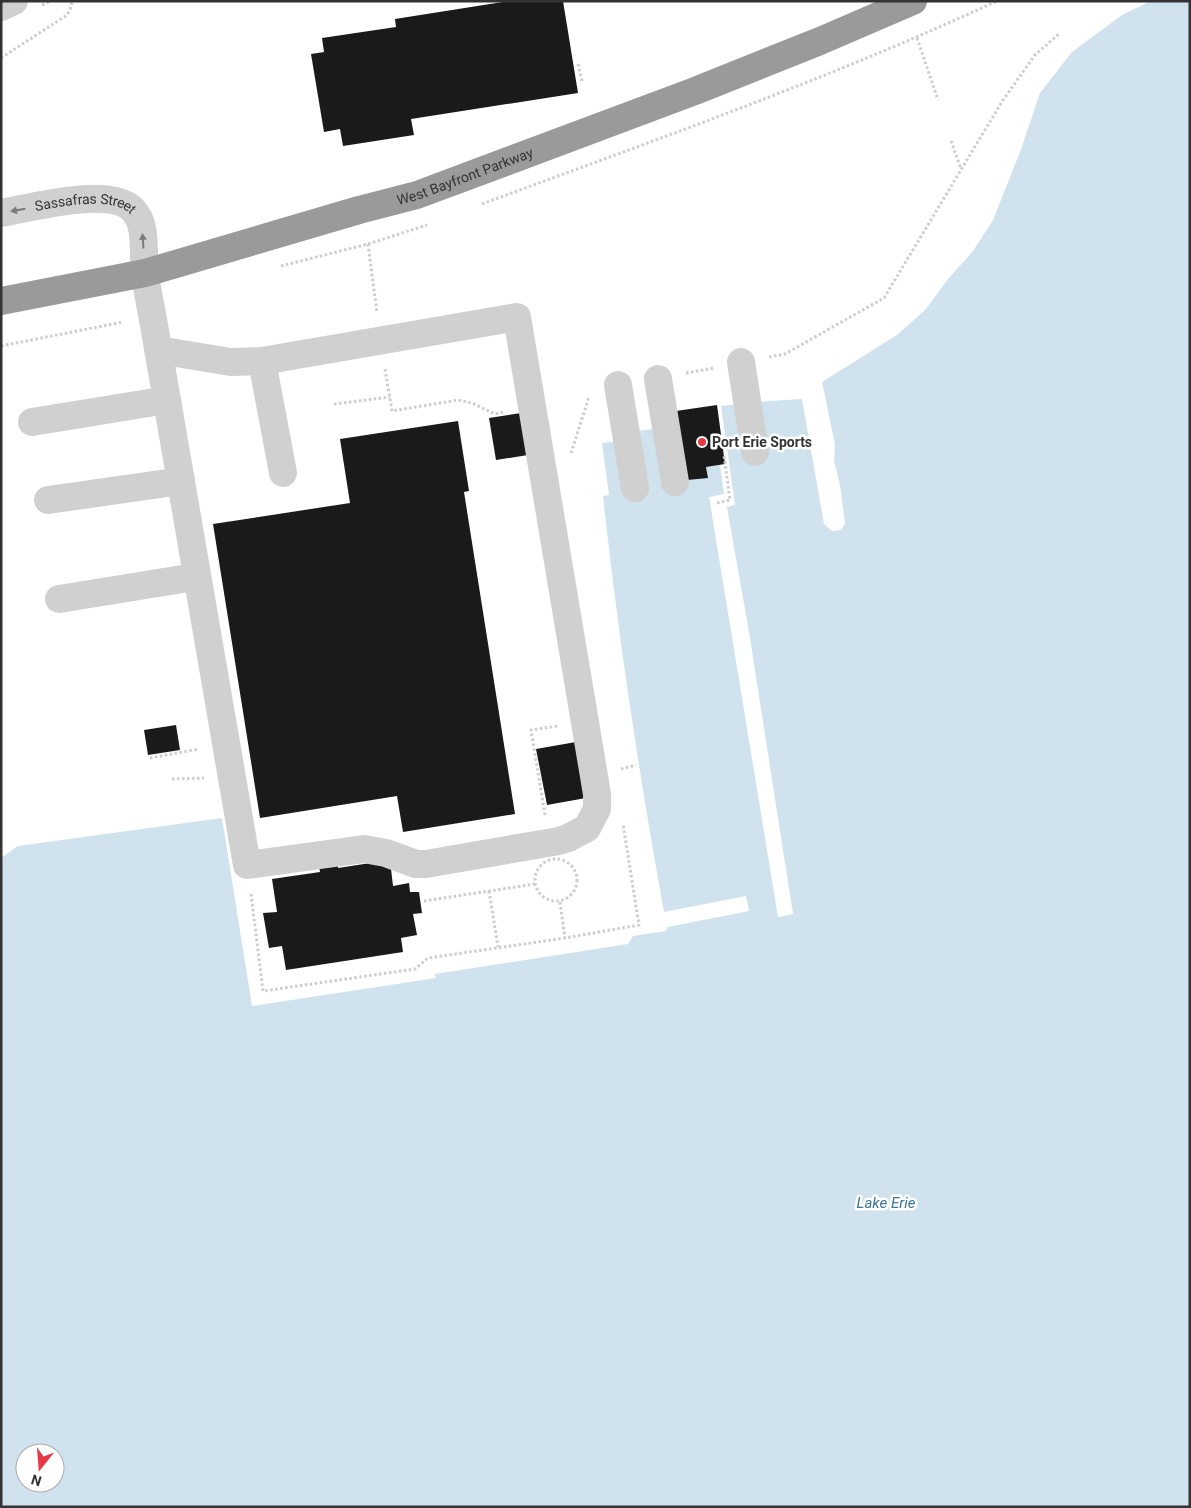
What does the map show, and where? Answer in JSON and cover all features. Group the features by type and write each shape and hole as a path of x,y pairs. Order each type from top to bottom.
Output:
{"highway":[{"name":"West Bayfront Parkway","path":"1,301 145,273 359,210 417,195 695,91 913,1"}],"street":[{"path":"1,6 14,1"},
{"name":"Sassafras Street","path":"1,213 79,199 110,199 125,204 133,210 139,219 142,228 145,273 247,866"},
{"path":"158,350 231,362 262,361 517,317 598,794 597,809 587,828 559,841 426,864 416,864 386,853 364,849 247,866"},
{"path":"262,361 283,473"},
{"path":"741,362 755,452"},
{"path":"658,379 675,482"},
{"path":"618,386 635,488"},
{"path":"32,422 167,400"},
{"path":"48,500 181,480"},
{"path":"59,599 196,577"}],"path":[{"path":"1,58 67,15 72,1"},
{"path":"658,379 785,354 884,298 1003,100 1035,55 1060,33"},
{"path":"918,38 938,100"},
{"path":"578,64 582,81"},
{"path":"952,141 961,169"},
{"path":"368,244 378,322"},
{"path":"384,365 392,411 458,400 472,403 495,414 508,412"},
{"path":"711,368 712,377"},
{"path":"569,459 592,390 618,386"},
{"path":"334,404 390,396"},
{"path":"717,503 730,500 724,455"},
{"path":"546,818 531,730 561,725"},
{"path":"150,758 202,749"},
{"path":"172,779 208,778"},
{"path":"247,866 263,991 415,969 428,958 566,938 639,925 622,818"},
{"path":"553,859 562,859 571,864 576,872 578,882 575,891 569,898 560,902 550,901 542,896 535,884 537,870 544,862 553,859"},
{"path":"424,901 535,884"},
{"path":"489,891 498,948"},
{"path":"560,902 566,938"}],"water":[{"name":"Lake Erie","path":"1151,1 1190,1 1190,1507 1,1507 1,858 18,846 222,818 252,1006 436,978 435,974 628,944 633,936 666,931 668,927 749,911 746,896 664,912 646,808 622,653 609,548 603,496 609,495 602,443 622,441 630,432 662,428 669,425 708,477 706,467 720,465 724,494 709,497 778,917 793,914 749,632 727,507 735,505 721,406 802,399 824,524 832,531 841,530 845,524 840,485 834,461 835,444 822,382 897,335 925,310 948,279 973,251 993,220 1020,152 1040,93 1072,52 1122,15"}],"building":[{"path":"509,1 563,1 578,93 411,119 414,135 343,146 340,129 324,132 311,54 324,52 322,38 396,27 395,19"},
{"name":"Port Erie Sports","path":"717,405 725,464 706,467 708,478 687,480 676,411"},
{"path":"521,413 528,455 496,460 489,418"},
{"path":"458,421 469,491 464,492 515,814 403,832 397,796 260,818 213,524 350,503 340,439"},
{"path":"176,725 180,750 148,755 144,730"},
{"path":"576,742 586,798 547,805 536,749"},
{"path":"390,860 393,886 409,883 410,892 419,892 422,913 413,914 417,935 401,938 403,952 286,970 282,946 269,948 263,913 277,912 272,879 320,872 319,866 338,863 338,868"}],"place":[{"name":"Port Erie Sports","path":"702,442"}]}
